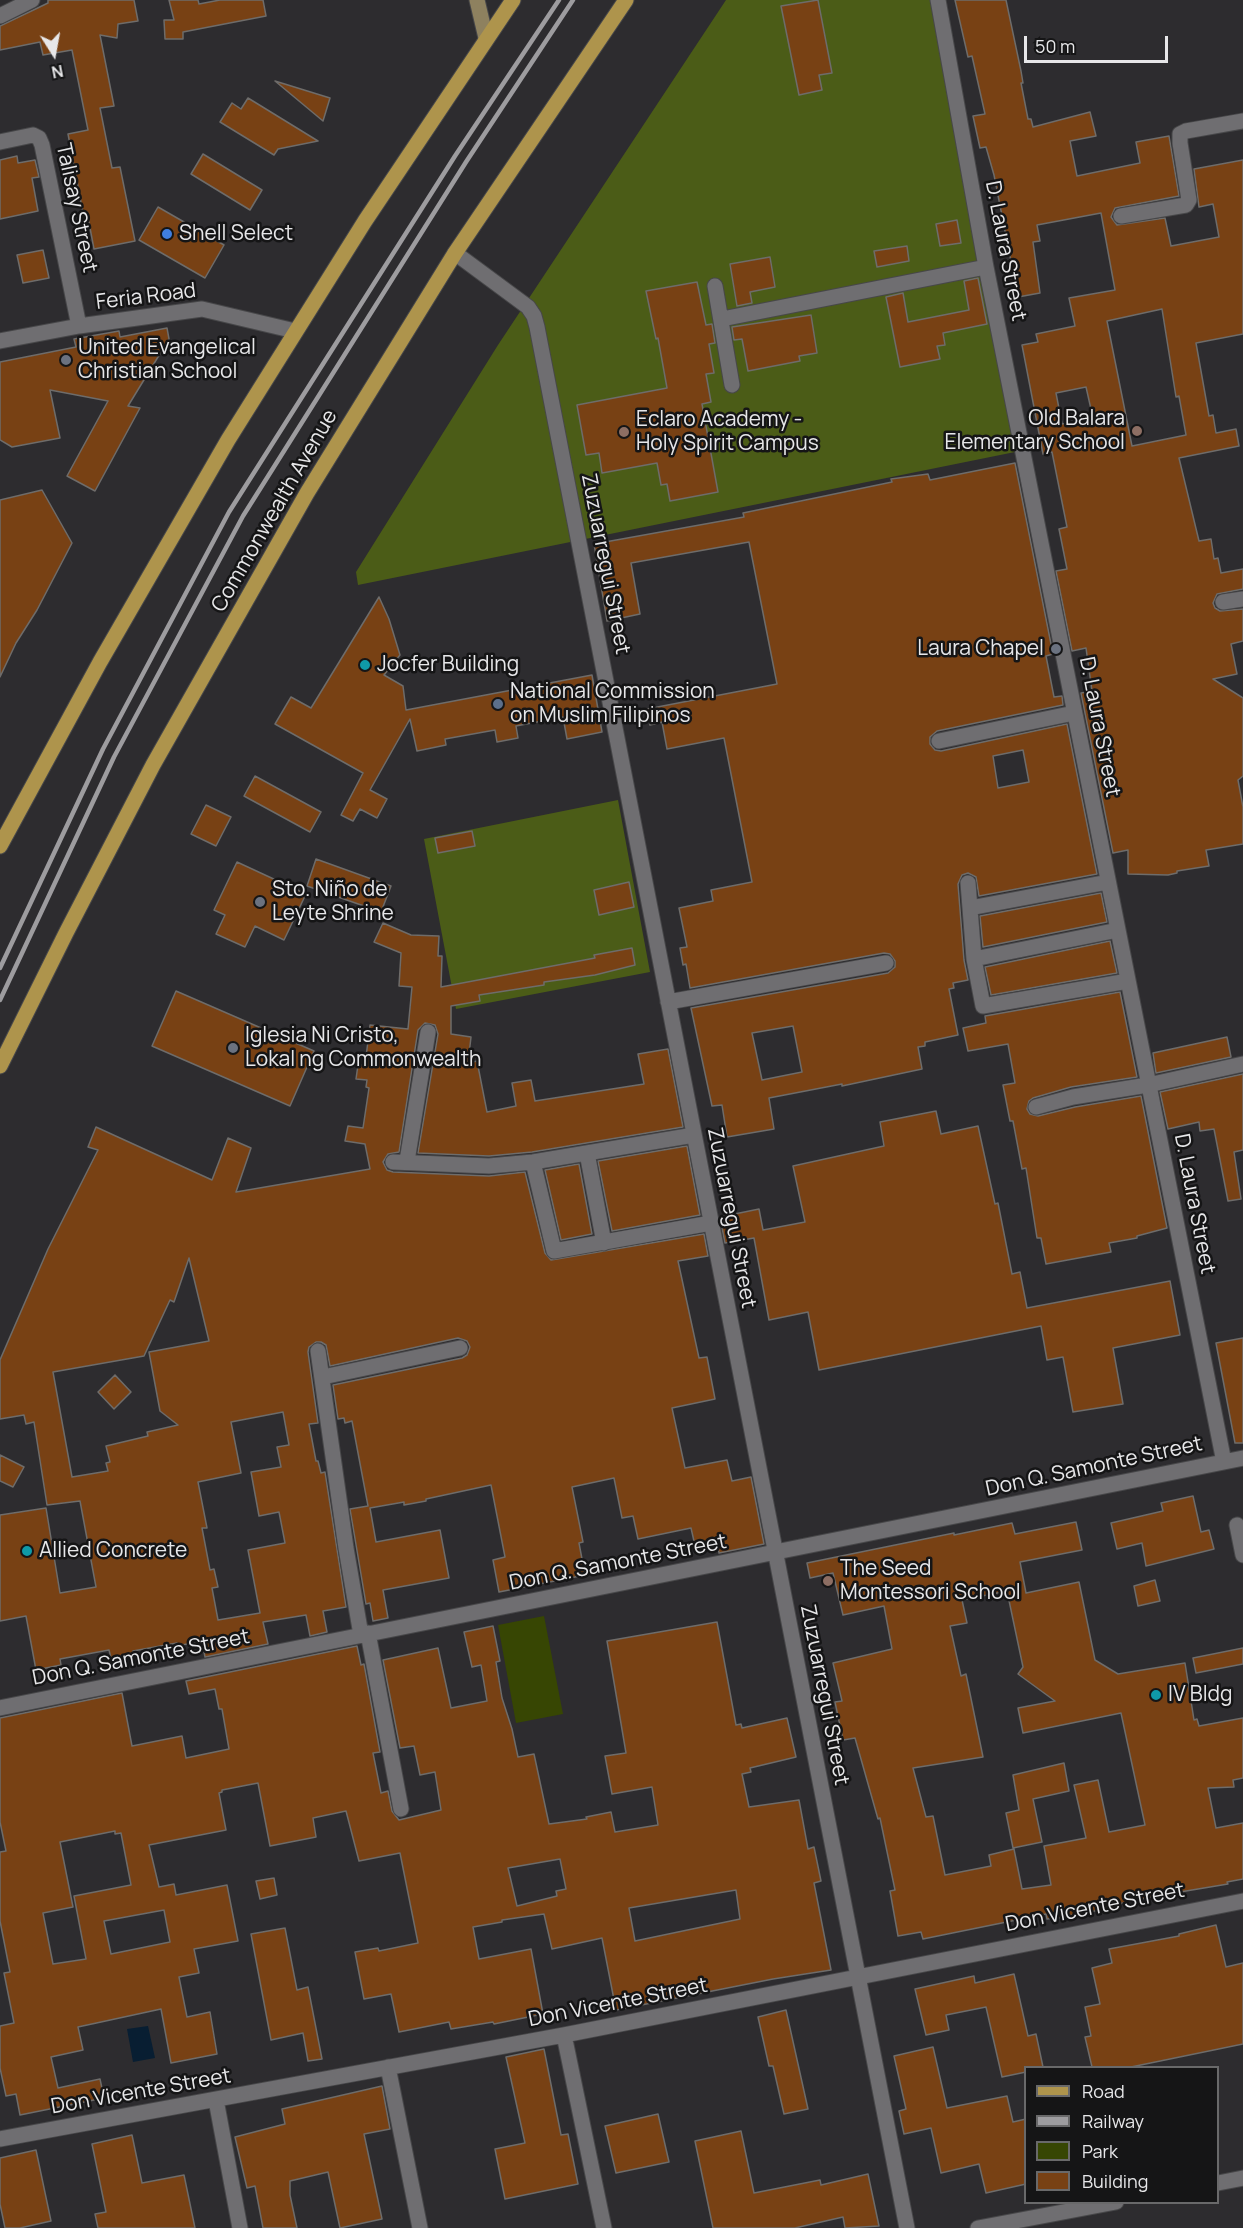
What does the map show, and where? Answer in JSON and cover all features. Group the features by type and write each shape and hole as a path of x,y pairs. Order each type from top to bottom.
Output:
{"main road":[{"path":"0,846 163,551 295,331 365,221 513,0"},
{"name":"Commonwealth Avenue","path":"0,1066 66,933 182,713 307,493 455,253 626,0"}],"street":[{"path":"0,16 32,0"},
{"path":"477,0 486,38"},
{"name":"D. Laura Street","path":"938,0 986,267 1224,1462"},
{"path":"1121,216 1186,205 1189,200 1180,134 1243,121"},
{"name":"Talisay Street","path":"0,142 33,135 39,138 79,326"},
{"name":"Zuzuarregui Street","path":"455,253 528,307 534,316 907,2228"},
{"path":"722,319 986,267"},
{"path":"715,286 732,385"},
{"name":"Feria Road","path":"0,341 79,326 202,309 295,331"},
{"path":"1223,602 1243,599"},
{"path":"939,741 1074,713"},
{"path":"970,908 1108,882"},
{"path":"968,883 974,958 983,1006 1128,981"},
{"path":"974,958 1118,930"},
{"path":"668,1002 886,963"},
{"path":"428,1032 400,1161 489,1166 533,1162 694,1135"},
{"path":"1036,1107 1073,1097 1243,1064"},
{"path":"587,1153 604,1243"},
{"path":"533,1162 554,1251 711,1223"},
{"path":"323,1377 460,1348"},
{"path":"318,1351 346,1548 401,1809"},
{"name":"Don Q. Samonte Street","path":"0,1708 1243,1458"},
{"path":"1237,1525 1243,1555"},
{"name":"Don Vicente Street","path":"0,2139 564,2035 1243,1901"},
{"path":"564,2035 604,2228"},
{"path":"388,2067 420,2228"},
{"path":"216,2100 240,2228"},
{"path":"1219,2183 1243,2178"},
{"path":"978,2228 1052,2221 1109,2204"}],"green space":[{"path":"726,0 933,0 1015,452 358,585 356,572 498,345"},
{"path":"618,800 650,972 456,1009 424,839"},
{"path":"544,1616 563,1714 516,1723 498,1625"}],"water":[{"path":"148,2026 155,2058 133,2062 127,2029"}],"building":[{"path":"48,0 134,0 138,21 118,24 117,38 100,35 114,106 100,108 112,168 120,167 135,241 94,249 87,212 83,213 68,134 88,130 72,50 43,55 40,42 0,50 0,26 48,3"},
{"path":"169,0 198,0 199,4 220,0 263,0 266,16 183,32 183,39 165,39 164,20 174,20"},
{"path":"818,0 832,73 819,75 822,90 799,95 781,6"},
{"path":"955,0 1006,0 1021,71 1028,119 1031,119 1033,127 1090,112 1096,136 1070,141 1077,176 1140,163 1136,142 1169,136 1179,196 1115,208 1111,217 1117,225 1165,218 1171,246 1219,237 1213,204 1199,207 1194,169 1243,160 1243,334 1196,343 1209,416 1213,415 1216,433 1236,429 1239,446 1179,458 1199,541 1211,539 1214,559 1218,558 1221,573 1243,569 1243,589 1217,594 1213,603 1220,611 1243,609 1243,641 1231,644 1237,674 1213,679 1243,698 1243,776 1238,780 1243,807 1243,844 1206,850 1209,866 1177,871 1177,873 1168,875 1128,874 1128,850 1113,853 1081,693 1092,691 1086,648 1072,651 1056,571 1067,569 1059,529 1067,527 1052,452 1043,454 1022,345 1038,342 1036,334 1075,326 1069,298 1115,290 1101,213 1037,225 1040,241 1033,242 1040,293 1018,297 994,175 986,147 980,148 973,116 985,114 972,56 968,57","holes":["1162,309 1176,397 1179,396 1186,435 1132,446 1107,321","1086,387 1093,418 1062,424 1056,393"]},
{"path":"275,81 330,98 323,121"},
{"path":"248,98 318,141 278,149 274,155 220,122 232,103 241,109"},
{"path":"203,154 262,190 250,210 191,174"},
{"path":"17,156 18,163 35,160 39,177 32,178 38,211 0,219 0,160"},
{"path":"158,207 224,245 205,278 139,240"},
{"path":"957,220 961,243 940,246 936,224"},
{"path":"907,246 909,261 877,267 874,251"},
{"path":"43,250 49,278 23,283 17,255"},
{"path":"770,257 775,287 750,292 752,303 737,306 730,264"},
{"path":"978,278 987,324 943,333 945,345 937,346 940,359 900,367 886,297 903,293 908,322 969,310 964,281"},
{"path":"697,282 706,325 712,324 715,343 709,344 714,373 706,374 711,402 702,404 718,492 670,501 667,484 661,485 657,463 602,473 599,453 586,455 577,405 667,388 646,291"},
{"path":"811,315 817,353 799,356 800,361 748,371 742,339 734,340 732,327"},
{"path":"167,328 169,339 128,406 140,408 95,491 67,476 108,401 50,390 60,438 12,447 0,440 0,362 76,347 74,339 119,331 120,337"},
{"path":"1015,463 1053,654 1046,656 1054,697 1062,696 1063,705 937,731 930,737 930,744 935,750 941,751 1067,724 1097,874 979,896 976,877 968,873 962,875 958,884 964,960 968,980 953,983 954,988 949,989 958,1035 925,1042 925,1046 918,1047 922,1069 842,1086 842,1084 769,1098 774,1129 727,1137 722,1105 712,1106 691,1008 888,973 895,967 895,961 890,954 884,953 690,988 686,964 683,965 680,948 687,947 679,908 713,901 711,890 752,882 724,738 667,749 662,722 650,725 647,709 777,684 749,542 631,563 640,614 607,621 594,544 744,517 743,513 892,482 891,479 928,474 930,480","holes":["1023,750 1029,782 998,788 993,756","793,1026 802,1072 762,1080 752,1033"]},
{"path":"42,490 72,543 37,610 16,643 0,677 0,500"},
{"path":"379,597 389,619 400,655 384,675 403,686 406,710 592,675 602,732 567,739 563,717 516,726 518,738 497,742 495,730 445,739 446,745 417,751 410,719 370,790 387,799 377,818 360,809 353,821 341,815 363,773 275,724 291,697 311,708"},
{"path":"255,776 321,812 310,832 244,796"},
{"path":"206,805 231,817 216,846 191,834"},
{"path":"472,831 475,846 438,853 435,838"},
{"path":"316,859 391,886 381,912 307,886"},
{"name":"Sto. Niño de Leyte Shrine","path":"237,862 306,894 284,940 255,926 245,947 216,934 225,915 214,910"},
{"path":"629,882 634,907 599,915 594,890"},
{"path":"1101,893 1107,922 983,947 980,916"},
{"path":"383,923 411,935 439,936 438,956 442,956 441,987 595,958 594,955 632,948 635,965 595,975 544,982 544,985 479,995 480,1001 451,1006 451,1034 471,1037 468,1063 477,1061 487,1112 516,1106 512,1083 531,1080 535,1101 644,1084 638,1054 668,1049 683,1127 532,1152 489,1156 418,1153 438,1034 435,1025 425,1023 418,1030 399,1152 388,1154 383,1162 387,1170 393,1172 489,1176 525,1172 545,1253 551,1260 704,1234 708,1256 678,1261 699,1358 707,1357 715,1399 672,1408 685,1468 727,1460 732,1481 751,1477 764,1544 719,1553 718,1546 696,1550 691,1528 638,1539 633,1516 622,1518 614,1478 572,1487 583,1542 579,1543 585,1575 499,1592 493,1560 505,1557 491,1485 426,1499 426,1501 370,1508 376,1542 440,1530 449,1578 383,1590 388,1618 373,1621 370,1603 366,1604 350,1509 368,1506 352,1421 345,1423 344,1418 338,1419 333,1385 462,1358 467,1355 470,1347 467,1341 458,1338 330,1366 326,1345 316,1342 309,1347 308,1352 318,1423 309,1424 316,1461 318,1461 321,1473 325,1472 346,1607 323,1611 327,1632 310,1636 306,1615 263,1622 268,1644 205,1657 202,1641 133,1651 133,1654 111,1658 109,1650 60,1659 61,1665 36,1670 26,1616 0,1621 0,1515 46,1508 60,1593 96,1587 80,1501 47,1505 34,1422 26,1424 24,1415 0,1419 0,1360 48,1249 98,1150 88,1147 96,1127 212,1180 228,1138 251,1148 236,1192 370,1169 365,1144 345,1141 348,1126 363,1128 369,1088 366,1087 367,1080 356,1079 358,1065 365,1065 370,1025 408,1029 412,987 399,986 401,953 374,942","holes":["189,1258 209,1341 149,1352 160,1411 178,1425 147,1432 148,1436 106,1446 110,1462 106,1463 108,1471 72,1477 53,1372 144,1356 170,1300 174,1302","283,1412 289,1445 277,1447 281,1467 251,1472 259,1516 279,1512 285,1543 248,1550 260,1613 218,1620 212,1588 218,1587 214,1569 210,1570 202,1528 207,1528 198,1482 241,1473 231,1422"]},
{"path":"1110,941 1117,973 991,995 985,967"},
{"name":"Iglesia Ni Cristo, Lokal ng Commonwealth","path":"176,991 314,1051 290,1106 152,1046"},
{"path":"1120,992 1137,1077 1071,1087 1033,1098 1029,1101 1027,1109 1030,1114 1038,1116 1141,1096 1167,1228 1137,1236 1137,1238 1109,1243 1111,1252 1046,1264 1041,1238 1037,1238 1026,1168 1022,1169 1013,1121 1010,1121 1003,1085 1015,1083 1008,1044 968,1051 963,1028 986,1023 985,1016"},
{"path":"1227,1037 1231,1057 1156,1073 1153,1053"},
{"path":"1243,1074 1243,1150 1234,1152 1241,1199 1228,1201 1214,1129 1200,1131 1199,1122 1168,1129 1160,1092"},
{"path":"936,1111 941,1134 978,1126 995,1204 998,1203 1012,1274 1020,1272 1027,1308 1170,1281 1180,1335 1113,1348 1123,1404 1073,1412 1063,1357 1047,1360 1041,1326 819,1370 808,1312 769,1320 754,1238 725,1243 720,1217 759,1209 763,1230 805,1222 793,1166 884,1146 880,1122"},
{"path":"687,1146 700,1215 612,1231 598,1161"},
{"path":"579,1164 592,1234 561,1240 545,1170"},
{"path":"1243,1338 1243,1443 1235,1443 1216,1343"},
{"path":"115,1375 131,1392 114,1409 98,1392"},
{"path":"0,1455 24,1467 13,1487 0,1481"},
{"path":"1193,1496 1201,1532 1209,1530 1214,1549 1146,1566 1142,1543 1117,1549 1111,1523 1163,1511 1161,1503"},
{"path":"1076,1522 1082,1550 1020,1562 1026,1593 1079,1582 1095,1660 1118,1674 1185,1663 1194,1720 1197,1719 1199,1726 1243,1718 1243,1778 1233,1780 1234,1787 1208,1788 1216,1828 1243,1823 1243,1879 1058,1918 1047,1919 1046,1914 923,1939 921,1932 898,1936 890,1891 895,1890 880,1818 878,1819 855,1738 843,1740 835,1702 842,1701 833,1663 892,1649 884,1606 843,1615 833,1573 810,1578 807,1563 1012,1523 1015,1534","holes":["1007,1591 1023,1667 1018,1674 1055,1701 1018,1708 1023,1733 1121,1713 1145,1825 1109,1832 1098,1780 1074,1785 1086,1838 1044,1846 1051,1885 1022,1889 1014,1849 989,1855 991,1866 945,1875 933,1816 926,1817 913,1768 983,1757 966,1674 961,1676 950,1626 967,1623 962,1600"]},
{"path":"1155,1580 1160,1601 1138,1606 1134,1586"},
{"path":"717,1622 736,1725 741,1724 742,1728 787,1718 796,1757 750,1768 751,1772 742,1774 749,1807 799,1800 808,1849 814,1847 821,1881 814,1883 831,1970 616,2010 602,1938 552,1949 544,1914 502,1920 502,1922 473,1927 479,1959 531,1949 543,2014 494,2024 493,2022 451,2029 449,2022 399,2032 391,1994 364,1999 355,1952 378,1948 379,1951 418,1943 400,1853 359,1861 346,1811 313,1818 316,1837 270,1846 258,1783 222,1790 219,1793 226,1830 149,1845 159,1887 174,1884 176,1895 227,1885 238,1941 194,1949 199,1973 179,1977 187,2017 210,2012 217,2054 171,2063 161,2009 78,2027 83,2050 51,2057 58,2088 100,2079 104,2098 20,2115 16,2094 6,2096 0,2068 0,2026 14,2023 4,1973 10,1972 0,1921 0,1852 6,1851 0,1822 0,1718 122,1693 132,1746 182,1736 186,1758 229,1749 222,1709 219,1709 215,1689 189,1694 186,1681 357,1646 361,1665 364,1664 380,1752 373,1753 381,1793 388,1791 392,1811 399,1820 441,1810 435,1772 420,1775 414,1746 400,1748 383,1660 438,1648 451,1708 487,1701 481,1665 472,1667 464,1632 493,1626 500,1661 496,1662 502,1698 518,1757 534,1754 549,1824 587,1819 586,1817 611,1812 615,1832 658,1825 652,1787 612,1794 605,1756 626,1753 607,1641","holes":["115,1831 115,1834 121,1833 131,1885 74,1896 86,1959 53,1964 43,1913 73,1907 60,1842","560,1859 566,1889 556,1891 557,1896 517,1906 508,1868","736,1890 740,1919 635,1941 629,1908","164,1910 170,1942 111,1954 104,1921"]},
{"path":"1243,1648 1243,1664 1196,1673 1193,1658"},
{"path":"1064,1763 1069,1791 1033,1799 1042,1842 1013,1848 1006,1813 1019,1810 1013,1775"},
{"path":"274,1878 277,1895 260,1899 256,1881"},
{"path":"1216,1925 1226,1967 1243,1963 1243,2044 1136,2066 1092,2066 1085,2037 1091,2036 1085,2007 1100,2004 1092,1968 1112,1963 1109,1949 1179,1936 1179,1934"},
{"path":"285,1928 297,1990 308,1987 322,2059 308,2061 303,2033 271,2040 251,1934"},
{"path":"1014,1974 1028,2036 1036,2034 1043,2066 1024,2066 1024,2072 1002,2077 986,2007 946,2015 949,2030 926,2035 915,1989 974,1976 975,1983"},
{"path":"786,2010 808,2109 784,2114 773,2066 769,2066 758,2017"},
{"path":"933,2047 947,2108 1007,2096 1013,2122 1024,2119 1024,2184 986,2193 979,2164 941,2173 931,2128 904,2134 899,2111 906,2109 894,2056"},
{"path":"544,2049 561,2135 568,2134 578,2184 505,2199 495,2149 525,2143 506,2057"},
{"path":"382,2086 390,2129 364,2134 382,2219 340,2228 328,2172 290,2181 290,2195 297,2228 263,2228 255,2186 247,2188 235,2137 285,2124 282,2109"},
{"path":"658,2114 669,2162 616,2173 605,2126"},
{"path":"741,2131 754,2193 820,2180 821,2185 868,2174 879,2226 845,2228 843,2217 795,2228 713,2228 695,2141"},
{"path":"132,2135 142,2183 184,2175 195,2228 98,2228 95,2214 106,2212 92,2144"},
{"path":"36,2150 51,2221 20,2228 5,2228 0,2204 0,2158"}],"railway":[{"path":"0,968 103,749 229,512 455,156 559,0"},
{"path":"0,1000 114,757 243,516 466,162 573,0"}],"place":[{"name":"Shell Select","path":"167,234"},
{"name":"United Evangelical Christian School","path":"66,360"},
{"name":"Old Balara Elementary School","path":"1137,431"},
{"name":"Eclaro Academy - Holy Spirit Campus","path":"624,432"},
{"name":"Laura Chapel","path":"1056,649"},
{"name":"Jocfer Building","path":"365,665"},
{"name":"National Commission on Muslim Filipinos","path":"498,704"},
{"name":"Sto. Niño de Leyte Shrine","path":"260,902"},
{"name":"Iglesia Ni Cristo, Lokal ng Commonwealth","path":"233,1048"},
{"name":"Allied Concrete","path":"27,1551"},
{"name":"The Seed Montessori School","path":"828,1581"},
{"name":"IV Bldg","path":"1156,1695"}]}
